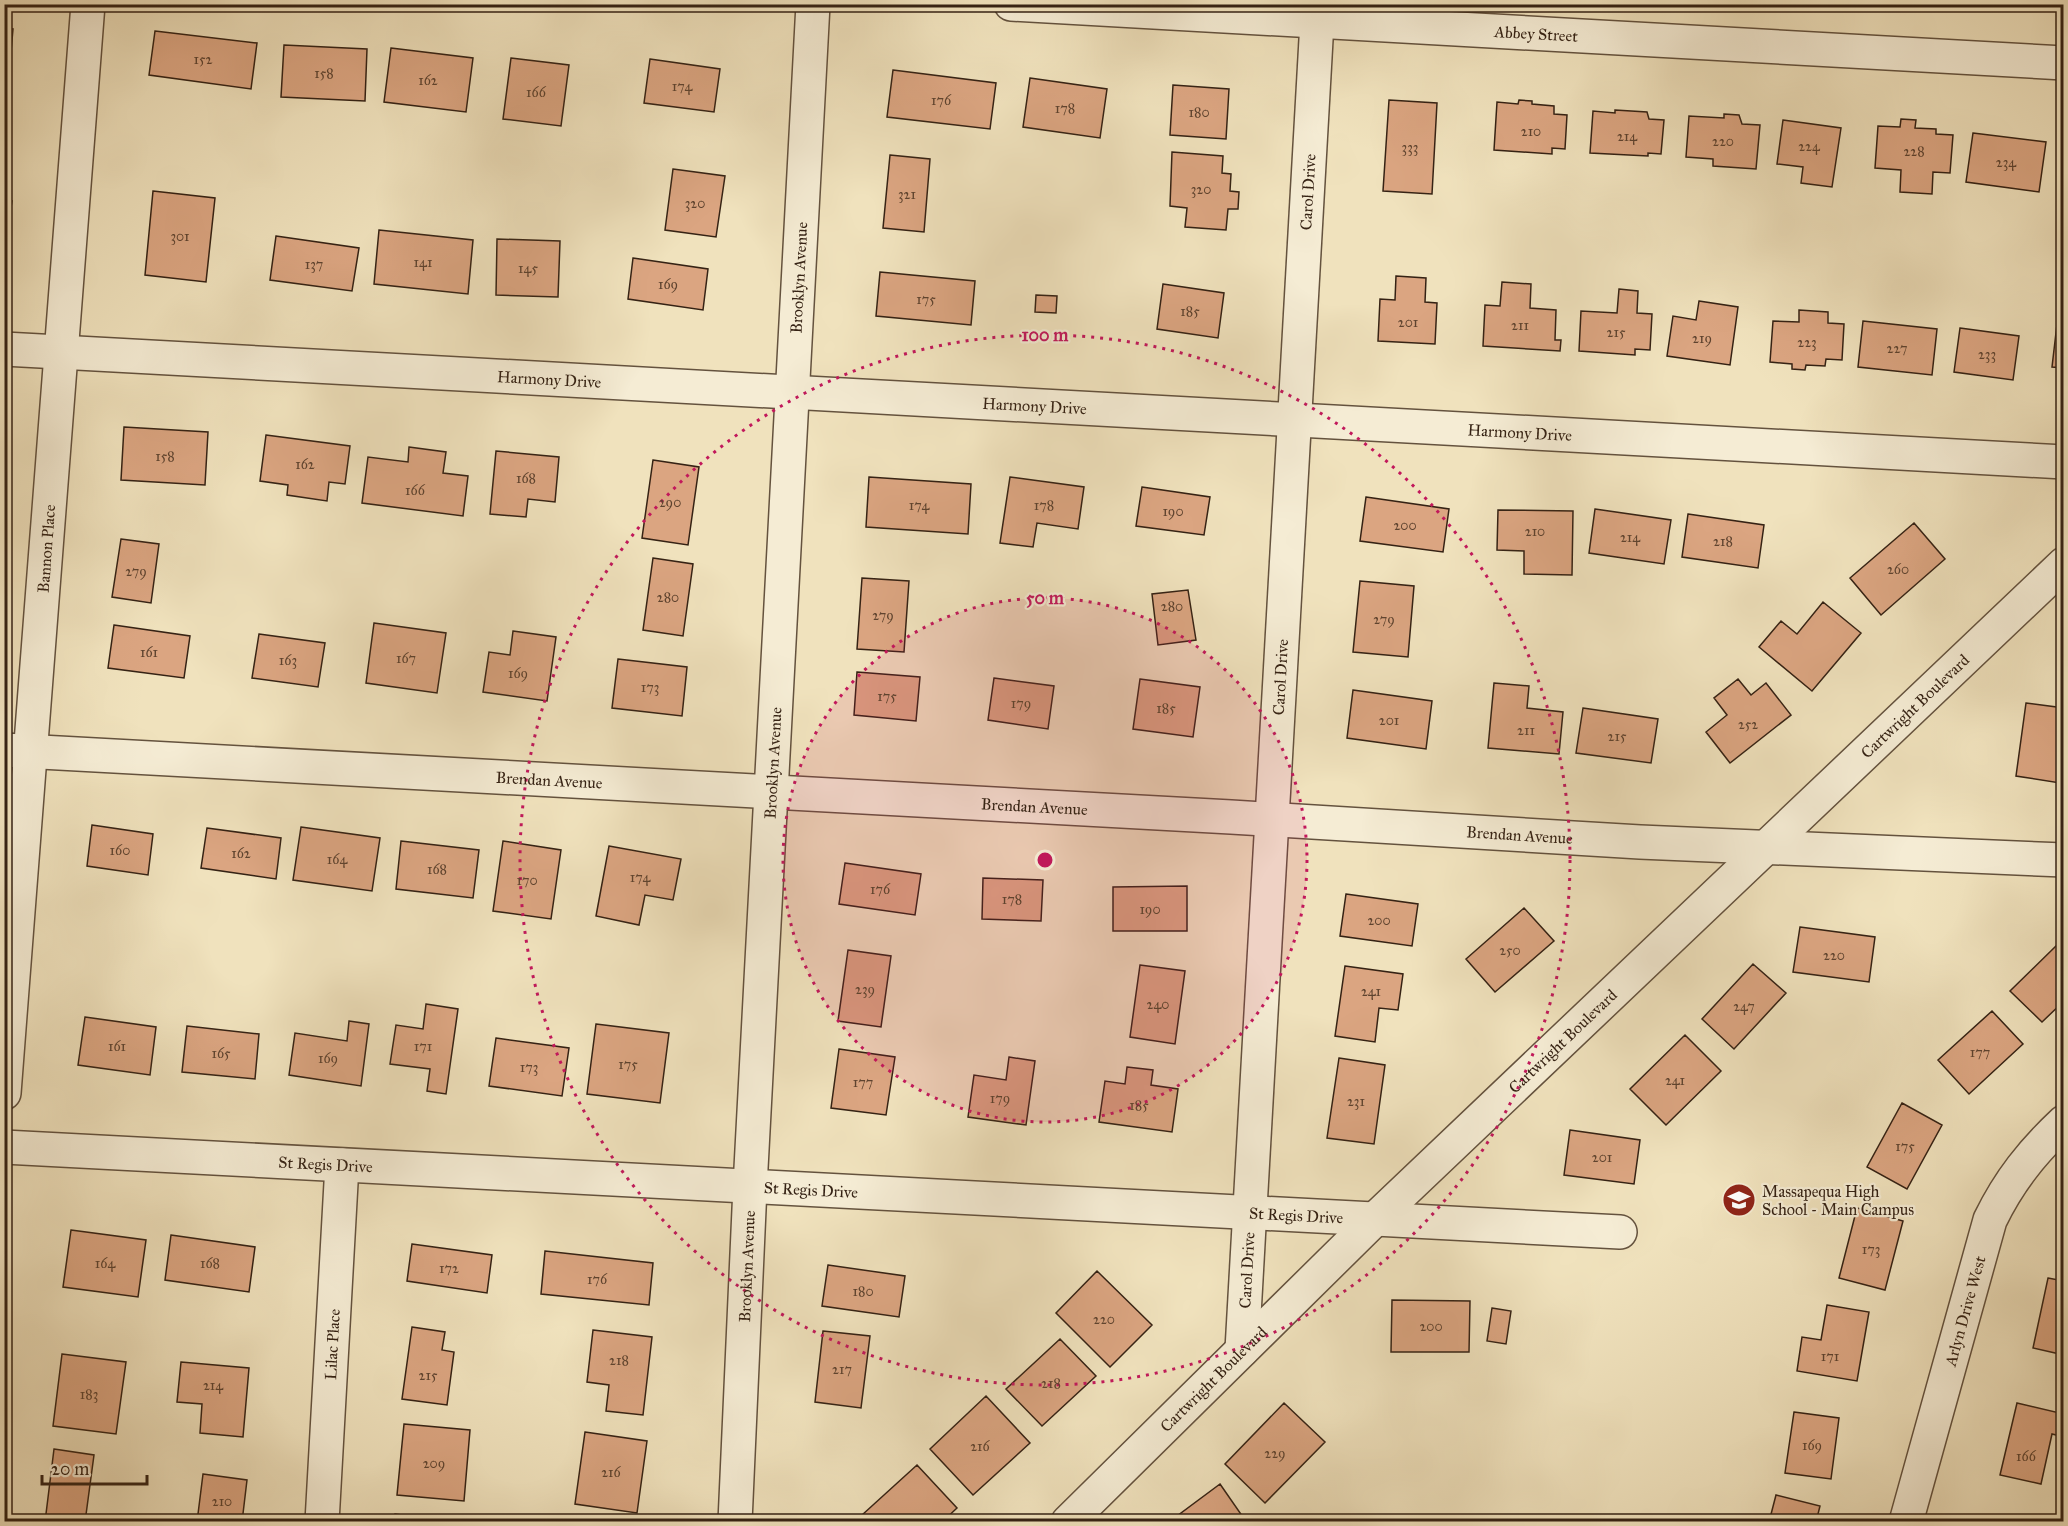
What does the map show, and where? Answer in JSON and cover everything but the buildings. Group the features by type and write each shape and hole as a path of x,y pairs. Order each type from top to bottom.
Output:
{"street":[{"name":"Bannon Place","path":"4,1093 17,751 61,352 88,4"},
{"name":"Brooklyn Avenue","path":"735,1521 750,1187 813,4"},
{"name":"Abbey Street","path":"1011,4 1318,13 2064,63"},
{"name":"Carol Drive","path":"1242,1350 1274,819 1318,13"},
{"name":"Harmony Drive","path":"4,349 2064,462"},
{"name":"Cartwright Boulevard","path":"1068,1521 1375,1219 1769,848 2064,564"},
{"name":"Brendan Avenue","path":"17,751 1274,819 1640,842 2064,860"},
{"name":"Arlyn Drive West","path":"1906,1521 1990,1220 2004,1190 2027,1158 2064,1122"},
{"name":"St Regis Drive","path":"4,1147 1620,1232"},
{"name":"Lilac Place","path":"322,1521 342,1165"}],"place":[{"name":"Massapequa High School - Main Campus","path":"1739,1200"}]}
